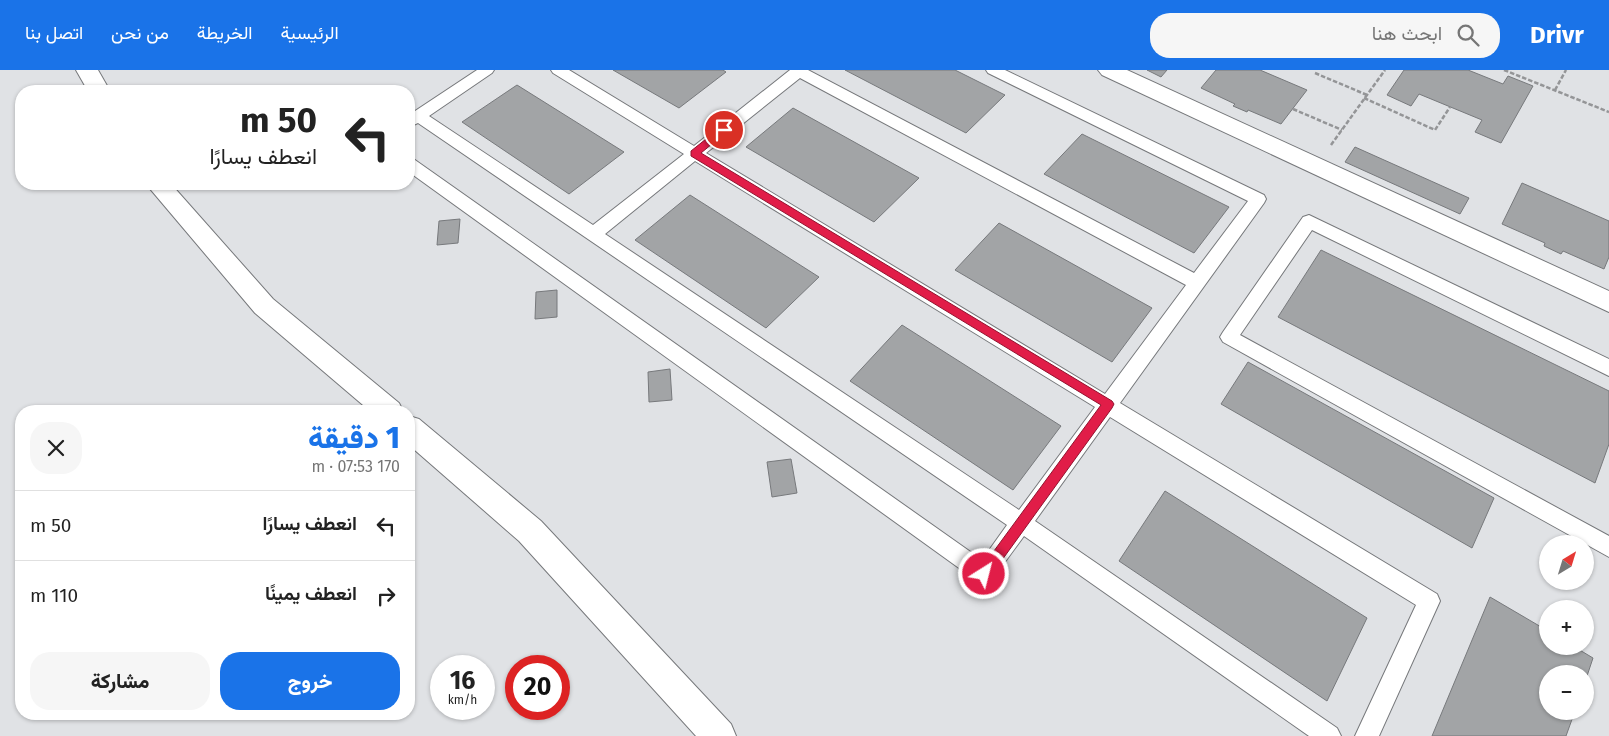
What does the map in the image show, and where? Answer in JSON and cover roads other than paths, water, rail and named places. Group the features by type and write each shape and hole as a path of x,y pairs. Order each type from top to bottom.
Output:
{"street":[{"path":"86,70 95,85"},
{"path":"1109,70 1609,302"},
{"path":"163,190 264,306 382,405"},
{"path":"415,433 530,531 719,736"}],"lane":[{"path":"415,118 487,70"},
{"path":"558,70 1429,601 1367,736"},
{"path":"593,234 798,70 1197,283"},
{"path":"415,168 984,574 1258,200 993,70"},
{"path":"415,120 593,234 1021,523 1329,736"},
{"path":"1609,368 1309,221 1229,337 1609,548"}]}
